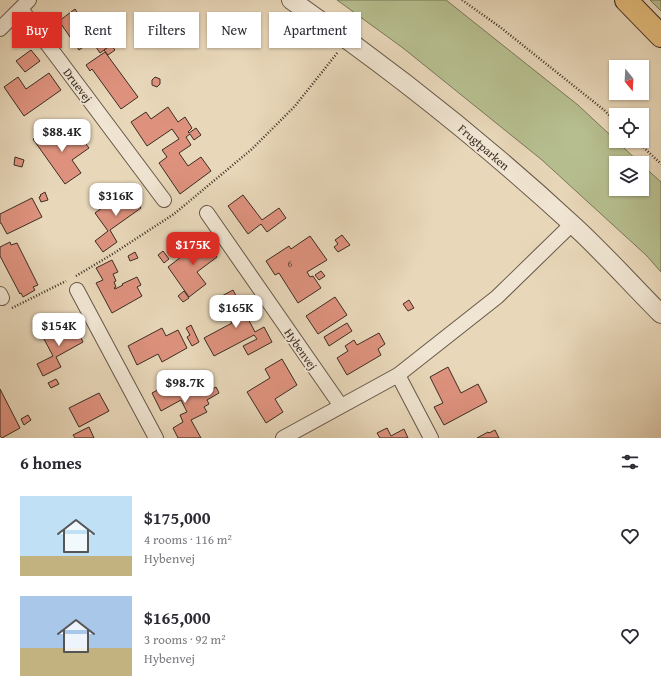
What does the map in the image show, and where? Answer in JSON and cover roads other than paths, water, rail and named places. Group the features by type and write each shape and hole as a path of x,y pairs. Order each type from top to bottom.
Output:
{"highway":[{"path":"626,0 661,36"}],"street":[{"name":"Frugtparken","path":"291,0 349,40 453,120 572,224 661,314"},
{"name":"Druevej","path":"0,29 25,5 164,200"},
{"name":"Hybenvej","path":"207,213 341,406"},
{"path":"283,438 398,375 497,297 572,224"},
{"path":"77,290 156,438"},
{"path":"398,375 431,438"}]}
